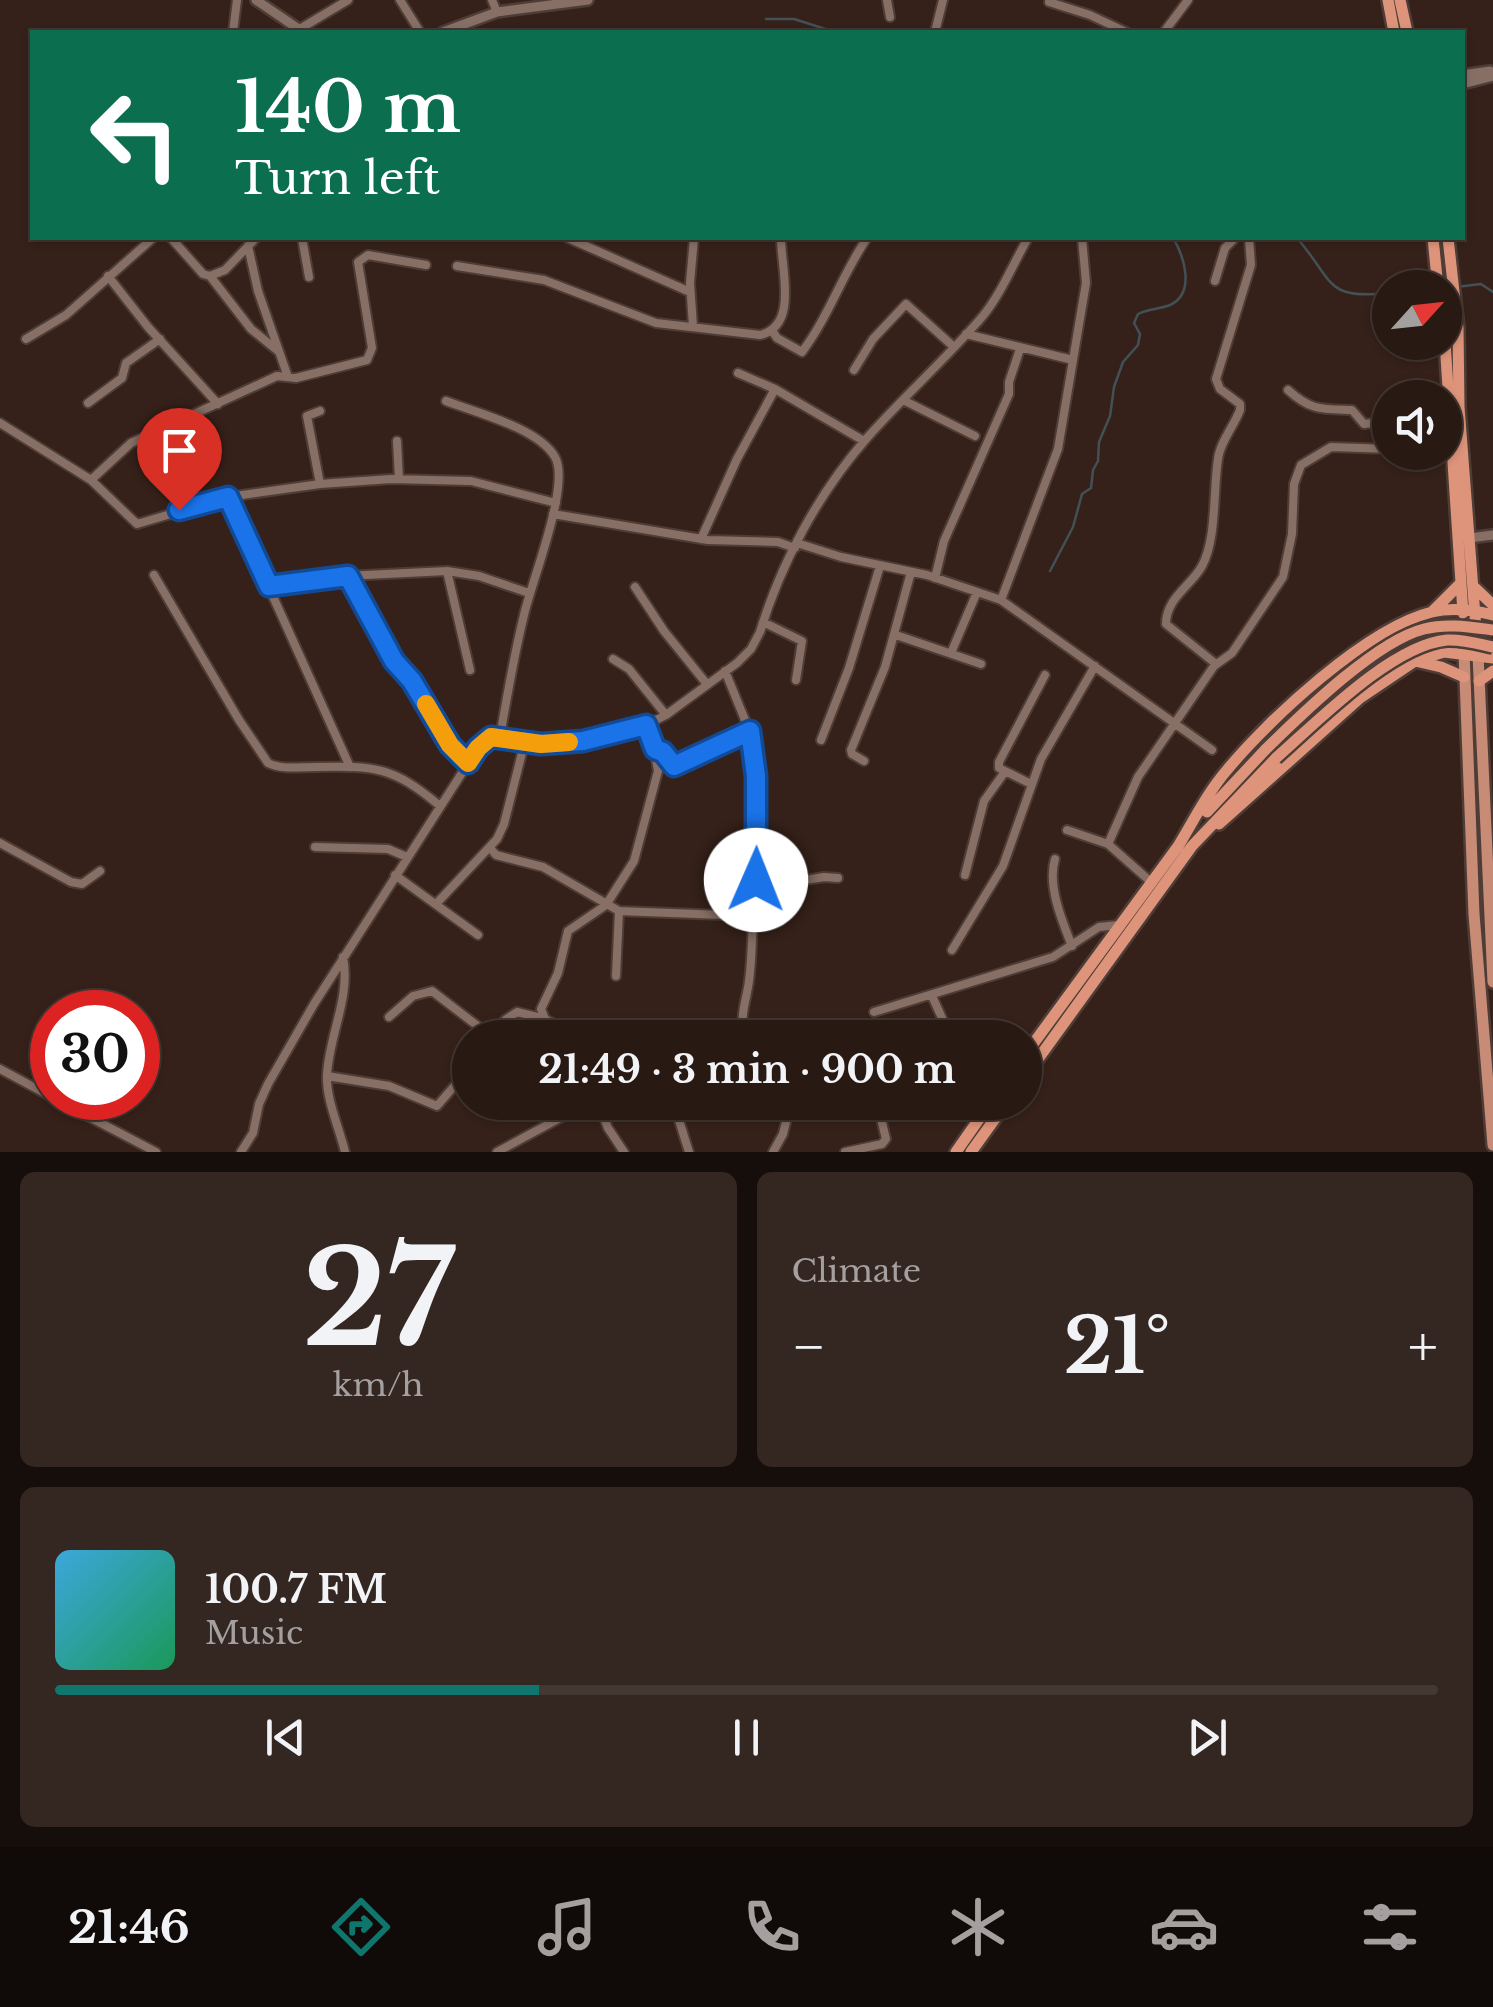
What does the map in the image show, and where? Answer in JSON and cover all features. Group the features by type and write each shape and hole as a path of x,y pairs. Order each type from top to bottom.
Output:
{"highway":[{"path":"1388,0 1394,30"},
{"path":"1400,0 1406,30"},
{"path":"1433,240 1436,270"},
{"path":"1042,1032 1176,848 1226,771 1332,668 1392,628 1432,612 1467,585 1470,538 1448,240"},
{"path":"1451,470 1467,585 1471,654"},
{"path":"1467,585 1493,606"},
{"path":"1432,612 1469,610 1493,615"},
{"path":"1176,848 1344,680 1398,640 1422,629 1445,625 1493,630"},
{"path":"1042,1053 1192,846 1271,754 1400,658 1447,640 1493,647"},
{"path":"1192,846 1360,698 1416,660 1444,652 1493,658"},
{"path":"1416,660 1464,677"},
{"path":"1479,681 1493,671"},
{"path":"956,1152 978,1120"},
{"path":"970,1152 994,1120"}],"main road":[{"path":"1471,654 1464,677 1474,914 1493,1145"},
{"path":"1471,654 1479,681 1493,982"}],"street":[{"path":"233,30 237,0"},
{"path":"256,0 300,30"},
{"path":"303,30 348,0"},
{"path":"400,0 419,30"},
{"path":"492,0 497,12"},
{"path":"465,28 497,12 588,0"},
{"path":"887,0 890,17"},
{"path":"936,30 943,0"},
{"path":"1166,30 1188,0"},
{"path":"1049,2 1121,30"},
{"path":"1465,76 1493,73"},
{"path":"1465,83 1493,73"},
{"path":"26,339 66,315 152,240"},
{"path":"173,240 203,274 210,276 251,330 278,351"},
{"path":"210,276 225,270 254,240"},
{"path":"302,240 309,277"},
{"path":"573,240 690,292"},
{"path":"693,326 690,292 694,240"},
{"path":"776,332 784,310 781,240"},
{"path":"457,266 544,280 656,323 760,335 776,332 802,352 822,325 848,266 867,240"},
{"path":"241,1152 253,1133 268,1084 343,957 478,748 491,737 541,744 583,741 646,725 666,715 751,649 796,546 825,494 864,441 995,298 1027,240"},
{"path":"1001,600 1058,449 1086,283 1082,240"},
{"path":"1215,281 1226,248 1233,240"},
{"path":"1216,664 1166,624 1166,617 1174,600 1202,566 1218,457 1240,410 1240,404 1220,388 1216,379 1251,265 1249,240"},
{"path":"248,246 288,376"},
{"path":"91,480 131,443 277,376 312,374 367,360 371,356 358,262 368,254 426,265"},
{"path":"108,276 218,404"},
{"path":"854,370 873,339 906,304 954,347"},
{"path":"966,334 1074,360"},
{"path":"88,402 122,378 126,364 160,339"},
{"path":"935,578 944,541 1009,394 1020,348"},
{"path":"738,374 775,389 864,441"},
{"path":"701,539 775,389"},
{"path":"1288,390 1305,405 1352,410 1364,424 1372,423"},
{"path":"903,400 975,436"},
{"path":"446,401 515,426 548,450 558,464 556,503 529,592 500,737"},
{"path":"320,411 307,416 320,484"},
{"path":"0,423 91,480 137,524 228,497 320,484 399,479 471,481 556,503"},
{"path":"397,441 399,479"},
{"path":"1108,844 1138,777 1216,664 1232,653 1283,578 1292,534 1294,484 1301,465 1331,447 1372,448"},
{"path":"228,497 350,767"},
{"path":"553,514 701,539 778,542 935,578 1001,600 1212,750"},
{"path":"1470,538 1493,535"},
{"path":"822,740 880,566"},
{"path":"269,586 348,576 447,572 478,576 529,592"},
{"path":"447,572 470,670"},
{"path":"864,761 851,750 874,700 896,635 911,572"},
{"path":"154,575 238,720 268,763 387,771 402,777 440,806"},
{"path":"348,576 394,661 418,691 450,745 468,763"},
{"path":"635,587 664,632 706,683"},
{"path":"951,653 977,592"},
{"path":"763,622 802,641 796,680"},
{"path":"896,635 981,664"},
{"path":"613,659 629,669 666,715"},
{"path":"952,950 1003,866 1030,784 1095,666"},
{"path":"725,671 750,731 756,776 756,880 749,986 742,1000 740,1020"},
{"path":"1030,784 1004,773 999,762 1045,675"},
{"path":"545,1019 542,1009 558,973 568,931 606,905 634,861 658,771 646,725"},
{"path":"655,749 663,752 674,766 750,731"},
{"path":"436,904 490,849 504,824 525,741"},
{"path":"966,875 984,801 1004,773"},
{"path":"1067,830 1108,844 1151,882"},
{"path":"0,842 71,882 82,884 100,872"},
{"path":"315,847 388,849 407,856"},
{"path":"490,849 496,855 543,868 619,912 749,916 753,913"},
{"path":"1055,858 1052,876 1072,946"},
{"path":"395,875 478,935"},
{"path":"756,880 764,886 824,876 838,878"},
{"path":"616,976 619,912"},
{"path":"874,1012 1053,957 1099,926 1118,926"},
{"path":"343,957 346,972 342,1006 327,1076 344,1152"},
{"path":"390,1017 413,996 432,991 470,1020"},
{"path":"932,996 943,1020"},
{"path":"506,1020 517,1012 545,1019"},
{"path":"0,1069 30,1085"},
{"path":"327,1076 389,1086 437,1106 452,1089"},
{"path":"96,1120 156,1152"},
{"path":"497,1152 557,1120"},
{"path":"603,1120 624,1152"},
{"path":"679,1120 689,1152"},
{"path":"773,1152 786,1120"},
{"path":"845,1152 882,1144 886,1139 881,1120"}],"waterway":[{"path":"766,19 794,19 829,30"},
{"path":"1050,571 1073,527 1082,494 1091,488 1114,387 1123,362 1138,345 1140,334 1134,323 1138,314 1170,305 1183,292 1184,264 1174,240"},
{"path":"1298,240 1333,285 1353,294 1372,294"},
{"path":"1462,286 1481,284 1493,292"}],"slow traffic":[{"path":"426,704 450,745 468,763 491,737 541,744 569,742"}],"route":[{"path":"179,510 228,497 269,586 348,576 384,646 412,681 450,745 468,763 491,737 541,744 583,741 646,725 655,749 663,752 674,766 750,731 758,816 756,880"}]}
